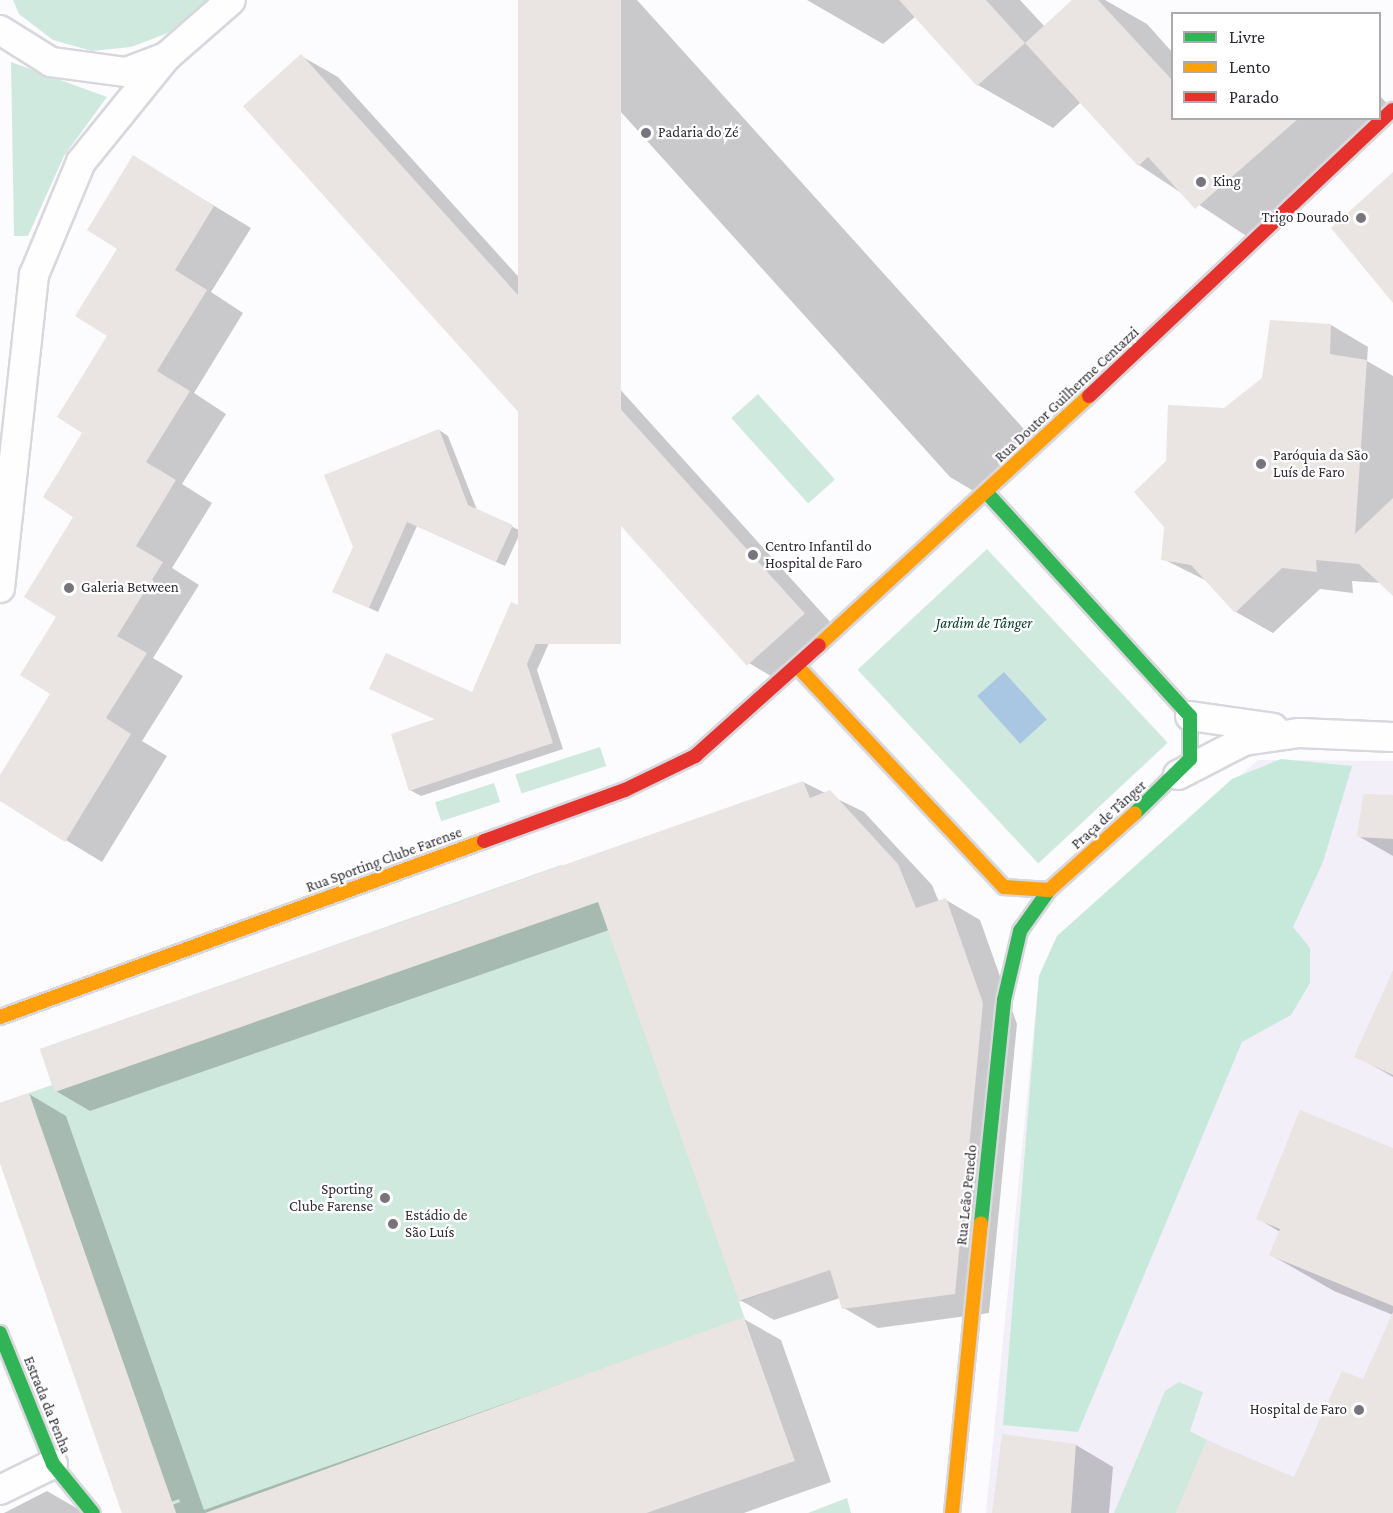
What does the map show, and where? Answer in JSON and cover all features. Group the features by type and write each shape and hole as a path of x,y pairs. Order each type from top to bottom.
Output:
{"street":[{"path":"0,588 34,275 81,162 166,57 231,0"},
{"path":"0,30 51,62 88,70 126,72 166,57"},
{"name":"Rua Doutor Guilherme Centazzi","path":"761,699 987,493 1393,110"},
{"path":"987,493 1190,716 1299,733 1393,736"},
{"path":"797,666 1004,887 1049,890"},
{"name":"Rua Sporting Clube Farense","path":"0,1017 626,790 695,756 761,699"},
{"name":"Praça de Tânger","path":"1049,890 1178,775 1190,759 1190,716"},
{"path":"1178,775 1244,741 1299,733"},
{"name":"Rua Leão Penedo","path":"952,1513 1004,1000 1020,931 1049,890"},
{"name":"Estrada da Penha","path":"0,1334 53,1464 93,1513"},
{"path":"0,1490 53,1464"}],"shaded area":[{"path":"1258,760 1393,761 1393,1513 986,1513 1039,976 1057,936"}],"green space":[{"path":"13,0 209,0 168,33 131,47 92,51 53,40 19,14"},
{"path":"11,62 107,97 64,156 28,236 14,236"},
{"path":"758,394 835,479 808,504 731,418"},
{"name":"Jardim de Tânger","path":"987,549 1168,743 1038,864 858,670"},
{"path":"600,747 606,766 522,794 515,775"},
{"path":"1281,759 1352,766 1323,862 1293,927 1310,948 1310,983 1291,1015 1242,1042 1078,1432 1003,1425 1039,976 1057,936 1232,779"},
{"path":"494,783 500,802 441,821 435,802"},
{"name":"Estádio de São Luís","path":"561,865 572,899 642,874 785,1285 739,1302 795,1461 647,1513 176,1513 173,1503 145,1513 122,1513 0,1163 0,1103 52,1085 40,1049"},
{"path":"1179,1382 1203,1392 1190,1431 1207,1440 1176,1513 1114,1513 1165,1391"},
{"path":"847,1498 851,1513 808,1513"}],"water":[{"path":"1004,672 1047,720 1020,744 977,696"}],"building":[{"path":"518,0 621,0 621,644 518,644"},
{"path":"899,0 986,0 1025,43 977,86"},
{"path":"1072,0 1098,0 1171,79 1171,120 1297,120 1195,209 1148,157 1138,166 1025,43"},
{"path":"301,54 805,614 747,666 243,106"},
{"path":"133,155 214,206 175,270 207,290 157,371 190,391 146,462 176,480 136,546 163,562 117,636 147,653 106,718 131,734 65,842 0,801 0,775 50,694 20,675 56,617 24,597 73,517 43,497 82,433 57,417 107,336 75,316 117,249 87,230"},
{"path":"1393,172 1393,303 1331,228"},
{"name":"Paróquia da São Luís de Faro","path":"1270,320 1331,324 1330,354 1367,360 1355,534 1393,498 1393,596 1359,564 1316,560 1317,572 1282,568 1235,613 1191,565 1161,560 1164,527 1134,492 1166,461 1168,405 1224,408 1262,378"},
{"path":"439,429 468,505 513,525 496,562 407,522 369,608 332,592 353,547 324,475"},
{"path":"511,602 547,618 527,664 553,743 409,791 391,734 435,719 369,689 386,653 472,692"},
{"path":"803,781 810,798 830,790 898,864 916,908 946,898 983,1003 955,1294 842,1309 830,1270 739,1301 598,902 55,1092 40,1049"},
{"path":"1363,794 1393,795 1393,839 1357,837"},
{"path":"1393,970 1393,1075 1354,1057"},
{"path":"29,1093 176,1513 122,1513 0,1162 0,1103"},
{"path":"1300,1110 1393,1148 1393,1306 1269,1255 1280,1229 1256,1219"},
{"name":"Hospital de Faro","path":"1393,1312 1393,1513 1176,1513 1207,1440 1294,1477 1342,1371 1363,1379"},
{"path":"744,1317 795,1461 647,1513 205,1513"},
{"path":"1002,1434 1076,1444 1071,1513 992,1513"}],"traffic: fast":[{"path":"987,493 1190,716 1190,759 1135,813"},
{"path":"981,1223 1004,1000 1020,931 1049,890"},
{"path":"0,1333 53,1464 93,1513"}],"traffic: slow":[{"path":"819,645 1089,396"},
{"path":"797,666 1004,887 1049,890 1135,813"},
{"path":"0,1017 484,841"},
{"path":"952,1513 981,1223"}],"traffic: jam":[{"path":"1089,396 1393,110"},
{"path":"484,841 625,790 695,756 819,645"}],"place":[{"name":"Padaria do Zé","path":"646,133"},
{"name":"King","path":"1201,182"},
{"name":"Trigo Dourado","path":"1361,218"},
{"name":"Paróquia da São Luís de Faro","path":"1261,464"},
{"name":"Centro Infantil do Hospital de Faro","path":"753,555"},
{"name":"Galeria Between","path":"69,588"},
{"name":"Sporting Clube Farense","path":"385,1198"},
{"name":"Estádio de São Luís","path":"393,1224"},
{"name":"Hospital de Faro","path":"1359,1410"}]}
